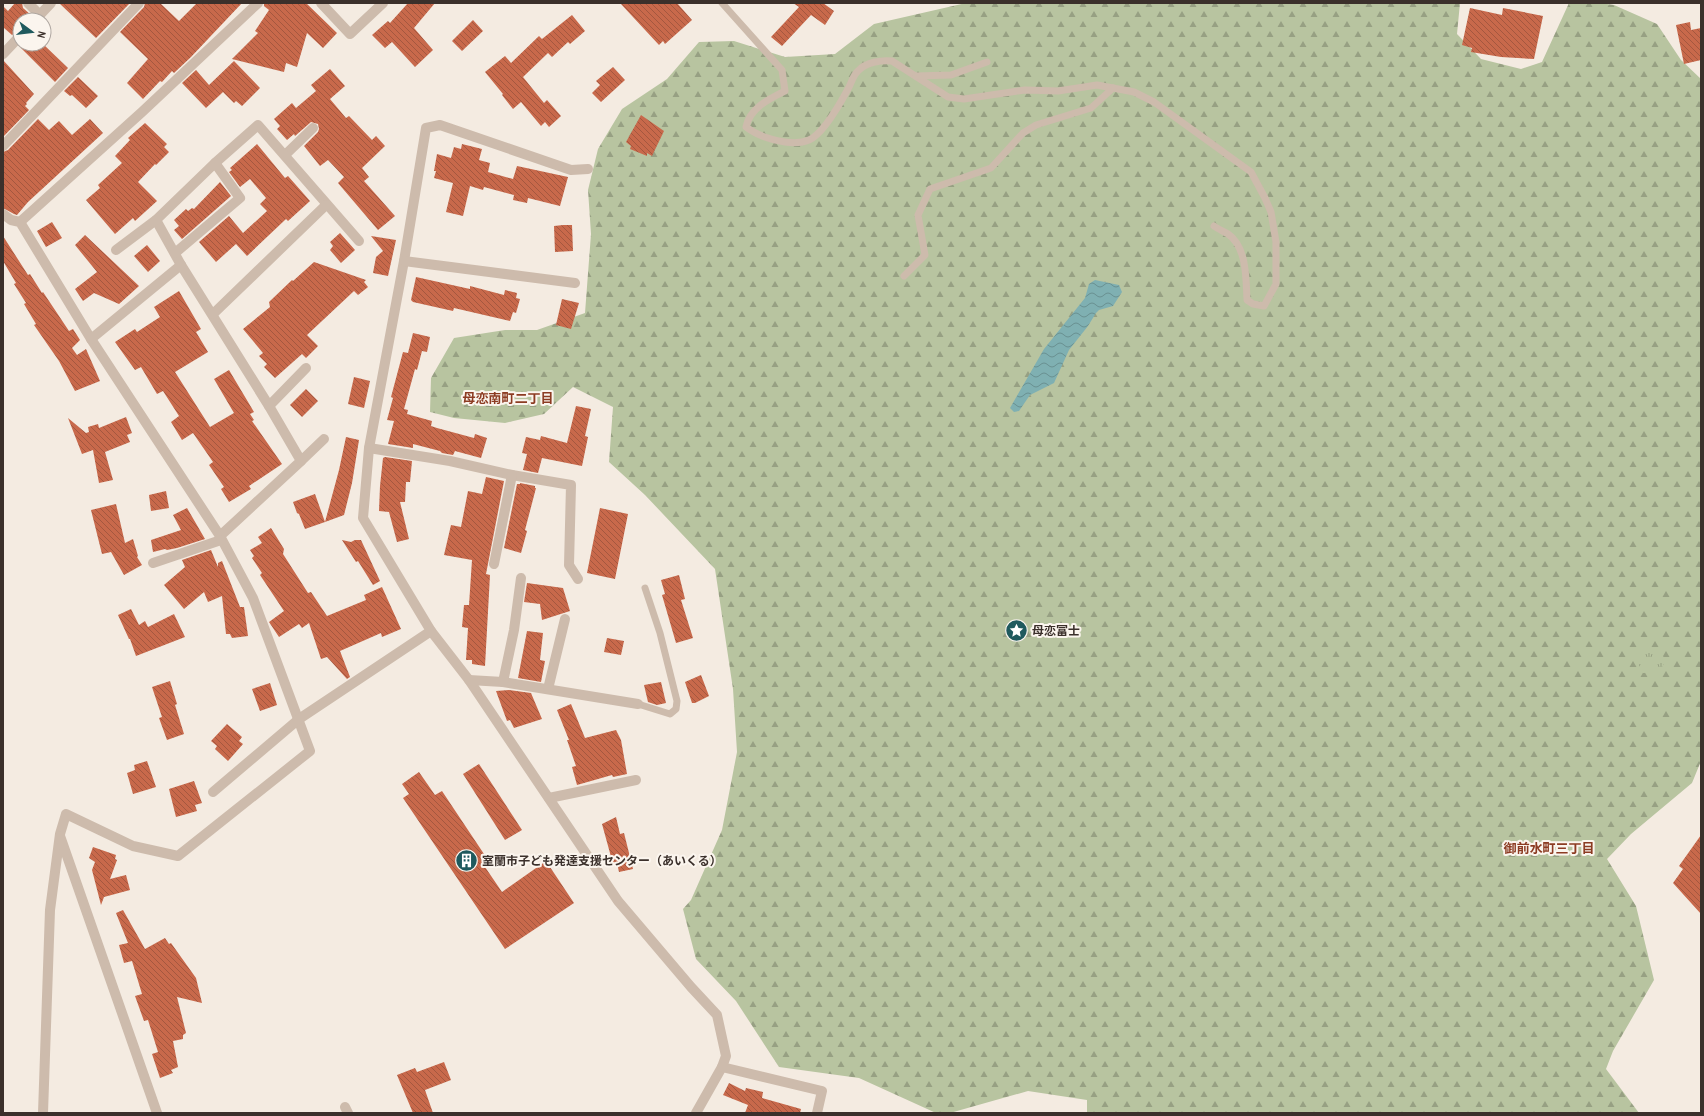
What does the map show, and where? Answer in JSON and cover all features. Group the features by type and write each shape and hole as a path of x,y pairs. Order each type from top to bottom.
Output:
{"street":[{"path":"28,3 34,12"},
{"path":"42,12 51,3"},
{"path":"3,146 138,3"},
{"path":"20,222 142,112 258,3"},
{"path":"321,3 350,34 383,3"},
{"path":"3,54 12,44"},
{"path":"116,250 156,220 215,163 258,125 326,205 359,241"},
{"path":"588,169 571,170 440,125 426,128 404,261 369,448 363,518 431,631 469,680 618,901 691,988 716,1015 726,1056 722,1067 696,1113"},
{"path":"285,155 313,128"},
{"path":"175,253 240,198 215,163"},
{"path":"213,314 326,205"},
{"path":"3,214 10,220 20,222 91,339 220,538 253,598 310,751 178,856 133,846 66,814 60,834 50,910 43,1113"},
{"path":"156,220 181,265 213,314 301,461"},
{"path":"404,261 575,283"},
{"path":"91,339 181,265"},
{"path":"269,406 306,368"},
{"path":"153,563 220,538 324,439"},
{"path":"369,448 450,461 512,475 572,485 569,565 578,579"},
{"path":"494,564 512,475"},
{"path":"503,682 514,630 521,578"},
{"path":"548,689 565,619"},
{"path":"213,792 299,719 431,631"},
{"path":"469,680 503,682 638,704"},
{"path":"549,798 636,780"},
{"path":"60,834 157,1113"},
{"path":"722,1067 822,1092 817,1113"}],"lane":[{"path":"722,3 782,70 785,90 764,101 748,118 746,127 756,135 792,143 810,140 820,131 842,100 858,70 868,64 883,60 892,61 948,97 964,98 1025,90 1058,90 1097,85 1134,92 1154,102 1251,172 1271,212 1276,242 1276,284 1264,306 1253,304 1246,300 1246,280 1239,248 1229,234 1214,226"},
{"path":"915,76 951,75 987,62"},
{"path":"904,276 925,255 918,215 930,189 991,168 1023,133 1036,125 1091,108 1113,88"},
{"path":"638,704 670,714 676,709 677,701 660,634 645,588"}],"green space":[{"path":"966,3 1460,3 1457,34 1481,59 1521,69 1542,62 1569,3 1600,3 1614,5 1657,24 1681,60 1701,79 1701,761 1692,783 1631,834 1607,859 1636,906 1654,980 1613,1051 1606,1069 1639,1113 1087,1113 1087,1100 1028,1091 950,1113 936,1113 859,1078 779,1067 736,1001 696,959 683,909 691,900 722,830 737,752 733,689 715,569 645,495 609,462 613,407 573,387 544,414 505,423 454,418 430,412 431,378 454,338 505,330 537,330 585,313 591,234 588,190 598,149 622,109 667,79 699,42 734,41 785,57 835,54 874,24"},
{"path":"1660,648 1665,661 1660,672 1643,673 1637,661 1643,649"}],"water":[{"path":"1095,280 1119,285 1122,292 1113,306 1099,310 1096,313 1088,326 1069,350 1054,383 1030,395 1019,411 1014,412 1010,408 1044,349 1085,298 1089,284"}],"building":[{"path":"15,3 22,3 23,8 28,12 12,12 12,35 3,27 3,6 8,11"},
{"path":"59,3 130,3 96,38"},
{"path":"145,3 160,3 179,21 197,3 242,3 191,57 174,73 172,71 162,82 160,81 143,99 127,83 148,59 120,32 144,7"},
{"path":"264,3 306,3 337,33 323,48 307,33 297,67 286,63 284,72 232,59 258,33 255,31 269,10 264,6"},
{"path":"408,3 435,3 414,28 433,50 415,67 392,42 385,48 372,35 388,21 390,23"},
{"path":"620,3 677,3 692,20 665,44 663,41 659,45"},
{"path":"793,3 823,3 834,11 825,25 811,15 782,46 771,37 799,7"},
{"path":"1470,8 1502,15 1503,8 1543,16 1534,59 1501,57 1471,52 1472,48 1462,45"},
{"path":"572,15 585,31 570,44 568,42 552,57 548,53 523,77 544,103 547,100 561,116 549,127 545,122 541,126 521,102 513,109 485,72 505,56 511,63 539,36 542,39"},
{"path":"473,20 483,31 462,51 452,41"},
{"path":"1690,22 1691,30 1701,28 1701,60 1684,64 1676,25"},
{"path":"25,52 51,52 68,68 55,82"},
{"path":"3,60 34,94 25,106 29,110 3,137"},
{"path":"234,61 260,88 242,106 236,101 234,103 223,92 206,108 182,83 196,70 209,85"},
{"path":"613,67 625,80 601,102 592,93 600,85 596,81"},
{"path":"330,69 345,86 330,99 346,118 349,116 372,140 376,136 385,146 362,168 369,177 364,181 395,216 378,230 338,183 344,177 328,160 320,166 304,146 318,132 318,124 311,122 295,136 294,134 287,140 277,129 280,126 274,119 292,103 296,108 316,91 311,85"},
{"path":"78,77 98,96 86,108 72,95 70,96 64,91"},
{"path":"641,115 664,131 652,156 647,153 647,156 630,149 631,146 626,142"},
{"path":"38,119 49,130 59,121 72,135 90,119 103,133 28,202 17,215 3,208 3,152 8,150"},
{"path":"145,123 167,144 164,147 169,152 138,182 157,201 135,221 133,218 115,234 86,200 100,188 98,185 122,163 115,156 130,140 128,138"},
{"path":"257,144 285,178 288,176 310,201 288,221 286,219 247,256 236,244 216,262 199,242 229,216 243,233 267,211 260,204 266,198 250,179 240,187 229,172 232,170 230,168"},
{"path":"462,144 482,149 479,160 490,163 488,172 513,179 517,166 568,177 560,206 528,198 527,203 513,200 514,195 484,187 483,190 470,186 463,216 446,212 453,183 434,178 437,154 451,158 454,147 461,149"},
{"path":"220,182 231,196 182,239 174,230 179,226 174,220 186,209 188,211 192,208 194,209"},
{"path":"52,222 62,238 46,247 37,231"},
{"path":"572,225 573,251 555,252 554,226"},
{"path":"340,233 355,250 341,263 330,250 333,246 330,242"},
{"path":"85,235 139,286 119,304 94,293 83,301 75,289 97,272 75,245"},
{"path":"3,236 28,275 30,274 69,331 73,329 80,340 72,348 77,355 86,349 100,381 75,391 59,361 34,325 36,324 24,304 26,303 14,284 16,283 3,261"},
{"path":"371,236 396,240 388,276 373,273 376,257 383,251"},
{"path":"147,245 160,261 148,272 134,256"},
{"path":"314,262 366,280 364,282 368,287 358,295 354,291 307,335 318,346 306,358 302,354 275,378 264,367 267,364 259,356 263,353 243,329 270,307 269,302"},
{"path":"416,277 470,289 470,286 504,295 505,290 517,293 516,298 520,299 516,313 513,312 510,321 454,308 453,311 413,302 411,300"},
{"path":"179,291 201,329 196,332 208,352 175,372 210,427 234,413 214,379 229,370 254,412 250,414 254,420 252,421 282,464 249,486 251,489 229,502 221,489 224,487 209,465 213,462 193,433 182,440 171,422 179,416 163,391 157,394 141,367 135,370 115,342 135,329 137,332 160,317 154,307"},
{"path":"562,299 579,303 571,329 556,325"},
{"path":"413,333 430,337 427,352 422,351 417,370 415,369 404,409 408,410 407,414 432,421 431,426 474,438 475,434 487,438 481,458 455,451 453,455 442,453 440,451 413,444 413,448 388,444 394,421 387,420 393,398 391,397 403,352 408,353"},
{"path":"354,377 370,381 364,408 348,404"},
{"path":"306,389 318,401 302,417 290,405"},
{"path":"576,406 591,409 585,436 588,437 582,466 542,458 538,473 523,470 527,454 522,453 526,437 540,440 541,436 567,443"},
{"path":"126,417 132,433 127,435 130,442 105,452 113,480 99,483 93,450 82,454 68,418 86,433 89,432 88,427 98,424 99,428"},
{"path":"346,437 359,440 352,483 344,515 325,522 339,470"},
{"path":"385,457 412,461 410,482 406,482 405,502 400,502 409,539 397,542 389,512 379,511 383,458"},
{"path":"486,477 504,481 486,574 490,575 485,666 472,664 472,660 466,660 468,628 462,627 464,605 469,605 472,560 444,555 451,525 461,527 468,491 482,494"},
{"path":"520,483 535,486 536,488 525,530 527,531 521,553 504,548 517,484"},
{"path":"166,491 169,508 151,511 149,495"},
{"path":"315,494 325,522 305,529 293,502"},
{"path":"116,504 125,543 133,539 137,557 142,565 124,575 111,552 102,554 91,510"},
{"path":"187,508 205,539 177,548 153,552 151,540 181,530 173,515"},
{"path":"600,508 628,514 615,579 587,573"},
{"path":"271,528 284,549 283,554 308,593 311,592 327,616 366,600 364,595 382,587 401,629 382,637 381,633 340,651 350,677 347,679 327,657 321,659 309,623 302,628 299,624 279,637 269,622 284,611 260,575 262,573 252,558 254,556 250,550 262,543 258,537"},
{"path":"342,540 351,542 361,540 380,581 373,585 358,561 356,562"},
{"path":"211,550 218,567 218,563 222,561 240,607 244,607 248,636 232,638 230,634 226,634 222,596 208,602 204,592 184,609 164,585 185,567 182,560"},
{"path":"679,575 685,599 681,600 693,638 676,643 662,595 665,594 661,580"},
{"path":"527,583 563,588 570,611 542,620 540,604 524,602"},
{"path":"131,609 139,625 145,621 148,627 174,614 185,637 136,656 130,639 118,615"},
{"path":"527,631 543,633 540,660 545,661 541,682 518,678"},
{"path":"607,638 624,641 621,655 604,652"},
{"path":"701,675 709,696 692,703 685,682"},
{"path":"170,681 177,704 175,705 184,734 167,740 159,718 162,717 152,687"},
{"path":"661,682 666,703 657,705 648,702 644,685"},
{"path":"270,683 277,705 260,711 252,689"},
{"path":"509,690 531,693 542,719 514,728 510,720 507,721 496,691"},
{"path":"571,704 585,738 616,730 621,740 627,774 613,777 612,775 577,785 572,767 576,766 567,740 569,740 557,710"},
{"path":"227,724 242,737 239,741 243,744 228,761 215,749 217,746 211,741"},
{"path":"147,761 156,787 133,794 127,773 135,770 134,765"},
{"path":"479,764 522,830 505,840 463,774"},
{"name":"室蘭市子ども発達支援センター（あいくる）","path":"419,772 435,795 442,791 488,860 483,864 502,892 546,861 574,903 505,949 403,798 409,794 402,784"},
{"path":"194,781 202,803 195,805 197,811 176,817 169,789"},
{"path":"616,817 620,834 624,833 633,869 619,872 617,863 613,864 602,824"},
{"path":"1701,835 1701,914 1673,883 1683,869 1679,866"},
{"path":"93,847 116,855 115,859 117,860 110,879 126,875 130,890 104,897 101,905 92,870 95,862 89,858"},
{"path":"123,910 145,949 165,938 169,944 171,943 196,978 202,1003 177,997 186,1033 183,1035 183,1039 173,1041 178,1067 171,1070 173,1073 160,1078 152,1054 158,1052 148,1020 144,1021 135,996 142,994 132,961 124,963 119,945 128,943 116,913"},
{"path":"444,1062 451,1080 425,1090 433,1113 413,1113 397,1075 415,1068 417,1072"},
{"path":"729,1083 745,1091 746,1088 763,1092 762,1098 801,1109 800,1113 745,1113 748,1105 723,1095"}],"place":[{"name":"母恋富士","path":"1017,631"},
{"name":"室蘭市子ども発達支援センター（あいくる）","path":"466,861"}],"district":[{"name":"母恋南町二丁目","path":"508,398"},
{"name":"御前水町三丁目","path":"1549,848"}]}
